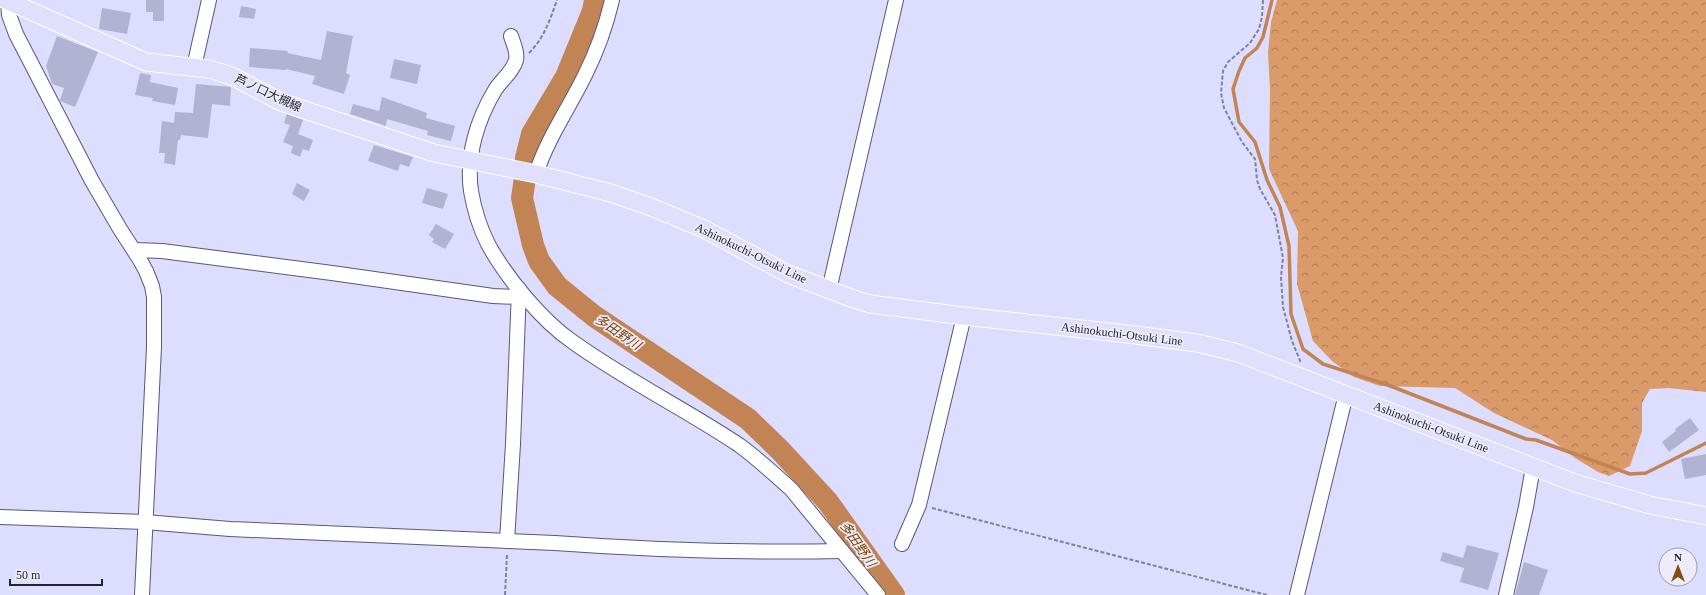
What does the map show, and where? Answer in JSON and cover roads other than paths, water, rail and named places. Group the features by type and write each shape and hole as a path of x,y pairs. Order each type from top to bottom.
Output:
{"main road":[{"name":"芦ノ口大槻線","path":"7,1 146,62 209,69 232,76 281,102 434,153 536,174"},
{"name":"Ashinokuchi-Otsuki Line","path":"536,174 611,193 651,206 704,229 788,274 870,304 1197,343 1238,353 1575,483 1650,505 1706,516"}],"street":[{"path":"194,67 209,0"},
{"path":"536,174 545,150 586,74 606,25 612,0"},
{"path":"829,290 896,0"},
{"path":"7,1 9,15 16,34 92,181 120,229 135,250 146,271 154,297 154,347 144,522 142,595"},
{"path":"511,36 516,57 512,67 495,90 481,117 473,145 471,161 472,191 482,230 494,254 518,293 572,341 740,446 791,489 878,595"},
{"path":"135,250 162,251 492,296 518,293"},
{"path":"507,541 513,444 518,293"},
{"path":"902,544 919,505 964,316"},
{"path":"1297,595 1346,394"},
{"path":"1506,595 1526,507 1533,467"},
{"path":"0,517 144,522 230,529 758,552 842,551"}],"waterway":[{"name":"多田野川","path":"595,0 593,11 566,77 532,134 526,158 522,198 533,245 539,261 557,286 594,316 748,419 780,450 828,502 894,595"},
{"path":"1272,0 1263,37 1257,48 1245,58 1233,89 1239,122 1255,142 1267,180 1280,207 1289,246 1291,314 1303,349 1323,364 1388,385 1526,439 1536,440 1630,474 1646,473 1706,443"}]}
